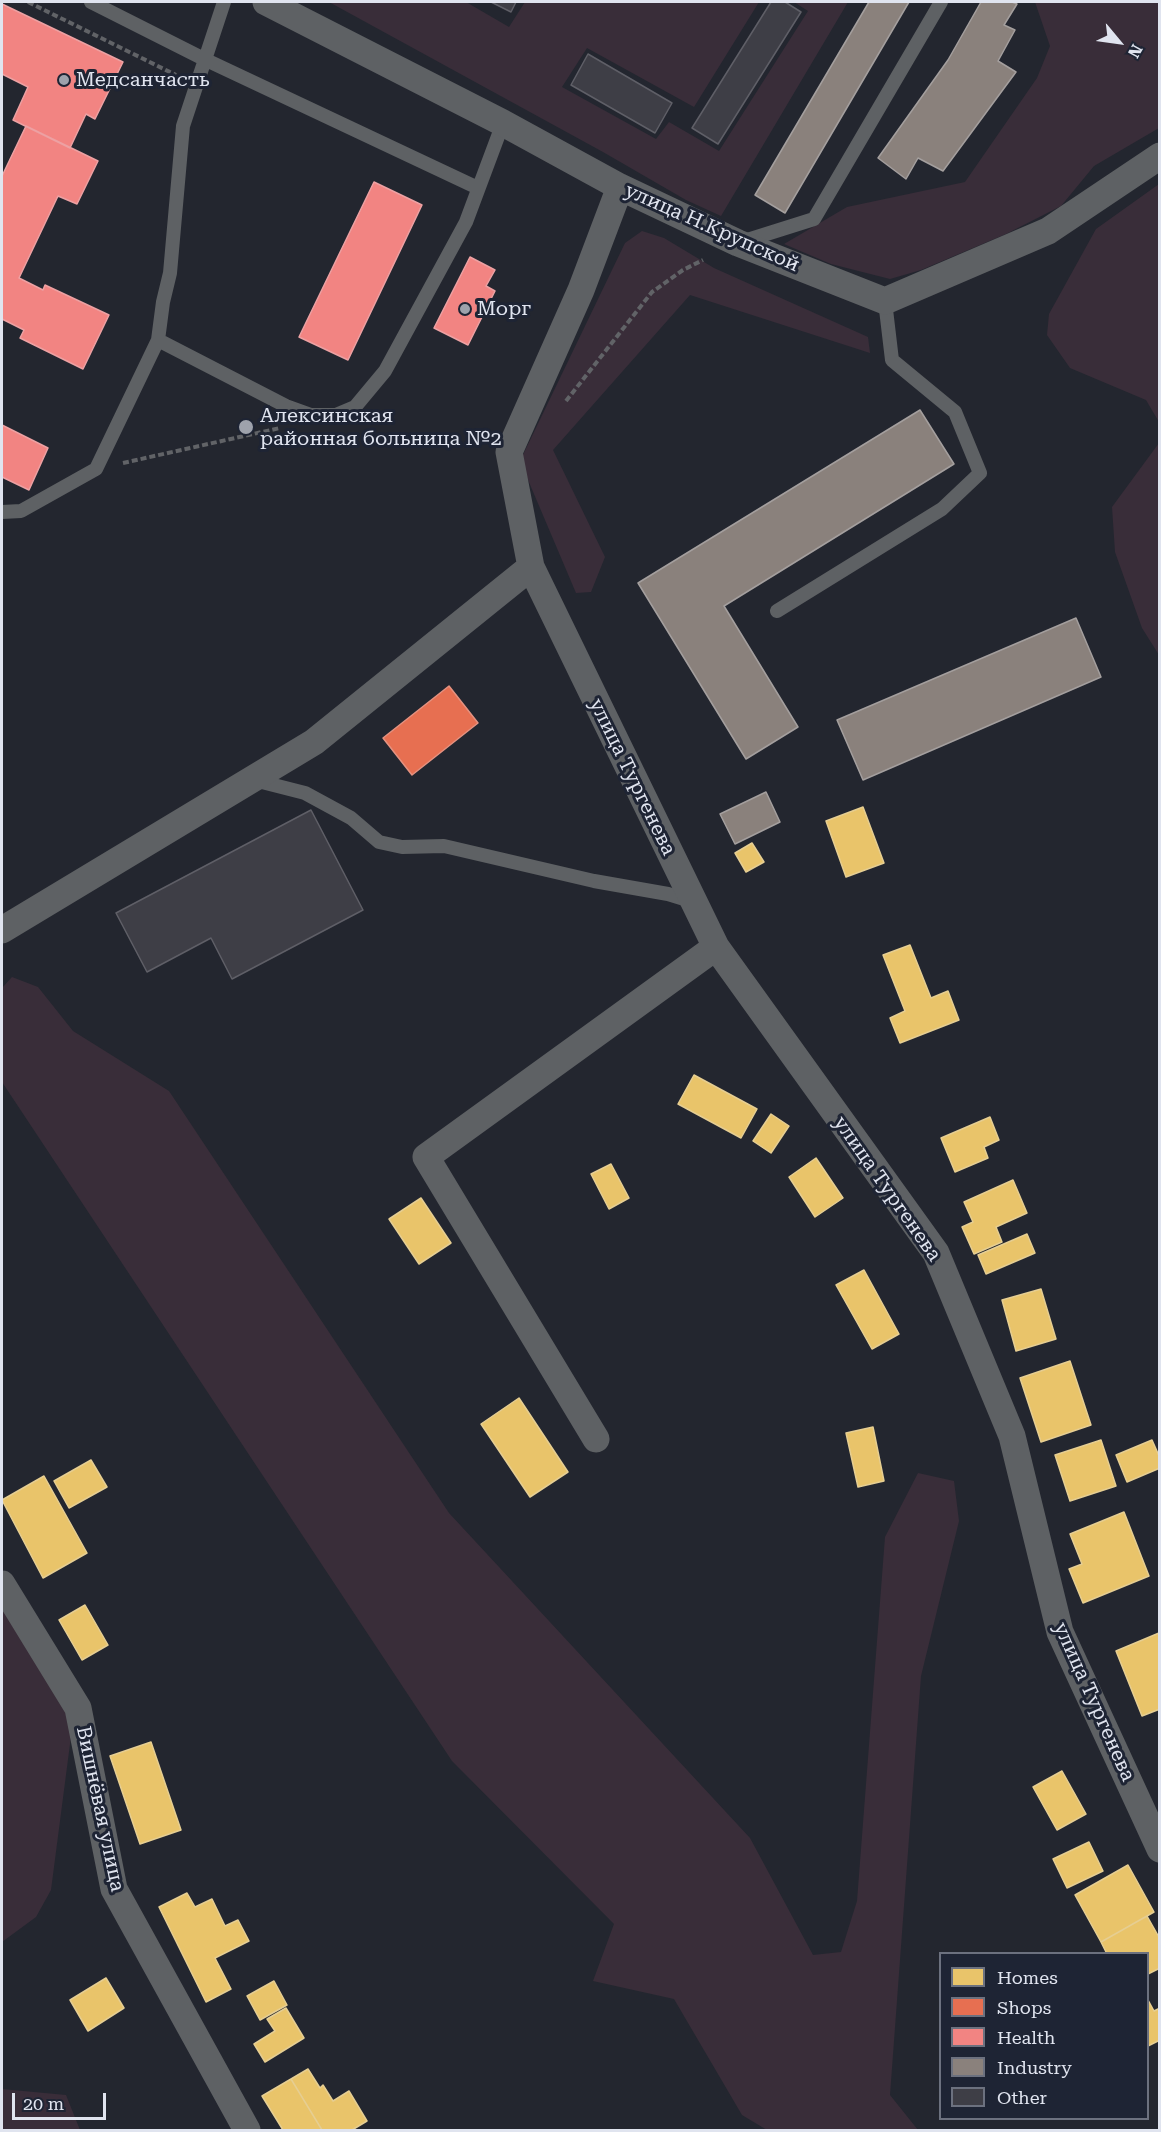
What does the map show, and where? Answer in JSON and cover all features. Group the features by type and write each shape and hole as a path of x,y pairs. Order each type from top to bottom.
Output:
{"street":[{"name":"улица Н.Крупской","path":"266,2 503,123 620,187 738,243 885,301"},
{"path":"885,301 1047,231 1160,156"},
{"name":"улица Тургенева","path":"620,187 580,290 509,452 531,567 716,947 936,1253 1012,1436 1060,1632 1160,1849"},
{"path":"2,930 314,742 531,567"},
{"path":"596,1439 426,1157 716,947"},
{"name":"Вишнёвая улица","path":"2,1584 78,1708 114,1889 247,2130"}],"lane":[{"path":"92,2 204,59 478,188"},
{"path":"2,512 21,511 96,470 158,340 162,302 170,273 183,126 224,2"},
{"path":"738,243 814,219 941,2"},
{"path":"158,340 286,406 311,415 336,415 355,407 385,370 466,222 503,123"},
{"path":"777,611 942,509 980,473 955,412 892,360 885,301"},
{"path":"252,779 305,793 351,818 379,842 402,847 444,846 594,881 668,894 693,902"}],"path":[{"path":"28,2 195,85"},
{"path":"565,402 652,292 683,270 738,243"},
{"path":"96,470 290,426"}],"shaded area":[{"path":"329,2 466,2 509,27 525,2 759,2 694,107 587,48 562,87 656,139 669,122 719,151 808,11 794,2 848,2 721,216 686,200"},
{"path":"1035,2 1159,2 1159,128 1094,166 1061,206 1006,234 921,270 890,279 831,264 784,244 847,207 965,182 1037,78 1050,46"},
{"path":"1159,184 1159,422 1146,400 1070,368 1047,335 1049,314 1096,229"},
{"path":"642,231 664,238 714,268 868,337 870,353 690,295 553,450 605,557 591,592 576,593 520,461 625,243"},
{"path":"1159,443 1159,655 1142,628 1115,552 1112,507"},
{"path":"12,977 38,987 73,1031 169,1091 449,1513 750,1838 813,1955 841,1952 857,1901 885,1537 918,1473 954,1481 959,1521 921,1676 890,2095 918,2130 767,2130 742,2115 674,1999 593,1981 614,1924 452,1761 2,1082 2,988"},
{"path":"2,1591 73,1721 51,1890 36,1917 2,1942"},
{"path":"2,2089 66,2095 80,2130 2,2130"}],"building: Homes":[{"path":"863,807 884,863 846,877 826,821"},
{"path":"752,843 764,862 746,872 735,853"},
{"path":"910,945 931,998 948,991 959,1020 900,1043 890,1018 905,1011 883,955"},
{"path":"694,1075 757,1109 741,1138 678,1104"},
{"path":"771,1114 789,1126 771,1153 753,1141"},
{"path":"990,1117 999,1140 984,1147 988,1158 955,1172 941,1138"},
{"path":"816,1158 843,1198 815,1217 789,1177"},
{"path":"611,1164 629,1198 609,1209 591,1174"},
{"path":"1013,1180 1027,1213 996,1227 1002,1242 974,1254 962,1227 973,1222 964,1202"},
{"path":"421,1198 451,1243 419,1264 389,1219"},
{"path":"1027,1234 1035,1253 986,1274 978,1255"},
{"path":"864,1270 899,1334 872,1349 836,1285"},
{"path":"1041,1289 1056,1339 1016,1351 1002,1300"},
{"path":"1070,1361 1091,1425 1041,1442 1020,1378"},
{"path":"519,1398 568,1472 530,1497 481,1424"},
{"path":"873,1427 884,1481 858,1487 846,1433"},
{"path":"1101,1440 1116,1486 1070,1501 1055,1455"},
{"path":"1152,1440 1160,1458 1160,1468 1127,1482 1116,1455"},
{"path":"91,1460 107,1487 69,1508 54,1481"},
{"path":"44,1476 87,1553 43,1578 2,1500"},
{"path":"1124,1512 1149,1576 1083,1603 1069,1569 1082,1564 1070,1534"},
{"path":"85,1605 108,1645 82,1660 59,1620"},
{"path":"1159,1633 1160,1709 1142,1716 1116,1651"},
{"path":"151,1742 181,1830 140,1844 110,1756"},
{"path":"1062,1771 1086,1814 1057,1830 1033,1787"},
{"path":"1089,1842 1103,1871 1067,1888 1053,1859"},
{"path":"1128,1865 1154,1912 1101,1942 1075,1895"},
{"path":"187,1893 195,1907 212,1899 225,1926 238,1920 249,1941 215,1958 231,1989 206,2002 159,1907"},
{"path":"1147,1916 1160,1939 1160,1968 1149,1974 1149,1952 1106,1952 1101,1942"},
{"path":"106,1978 124,2008 88,2031 70,2000"},
{"path":"274,1981 287,2005 260,2020 247,1996"},
{"path":"1149,2002 1154,2011 1160,2008 1160,2040 1149,2046"},
{"path":"286,2008 304,2038 265,2062 254,2044 275,2031 267,2019"},
{"path":"308,2069 320,2088 323,2085 333,2101 349,2091 367,2121 352,2130 322,2130 291,2079"},
{"path":"291,2079 322,2130 283,2130 262,2096"}],"building: Shops":[{"path":"449,686 478,723 412,775 383,738"}],"building: Health":[{"name":"Медсанчасть","path":"2,4 123,62 95,119 86,114 70,148 13,120 28,87 2,74"},
{"path":"26,126 98,161 77,204 58,196 19,278 43,290 45,285 109,315 83,369 20,338 24,330 2,319 2,176"},
{"path":"374,182 422,205 348,360 299,337"},
{"name":"Морг","path":"470,257 495,270 486,286 495,291 468,345 434,328"},
{"path":"2,425 48,448 29,490 2,477"}],"building: Industry":[{"path":"869,2 909,2 785,213 755,195"},
{"path":"981,2 1017,4 1004,25 1015,30 998,61 1016,72 943,171 918,158 906,179 878,158 948,60"},
{"path":"920,410 954,464 724,606 798,727 746,759 638,583"},
{"path":"1076,618 1101,677 863,780 837,720"},
{"path":"766,792 780,822 735,844 720,814"}],"building: Other":[{"path":"491,2 516,2 511,12"},
{"path":"771,2 785,2 801,12 718,144 692,128"},
{"path":"588,54 672,103 655,133 571,85"},
{"path":"311,810 363,910 232,979 211,938 147,972 116,913"}],"place":[{"name":"Медсанчасть","path":"64,80"},
{"name":"Морг","path":"465,309"},
{"name":"Алексинская районная больница №2","path":"246,427"}]}
